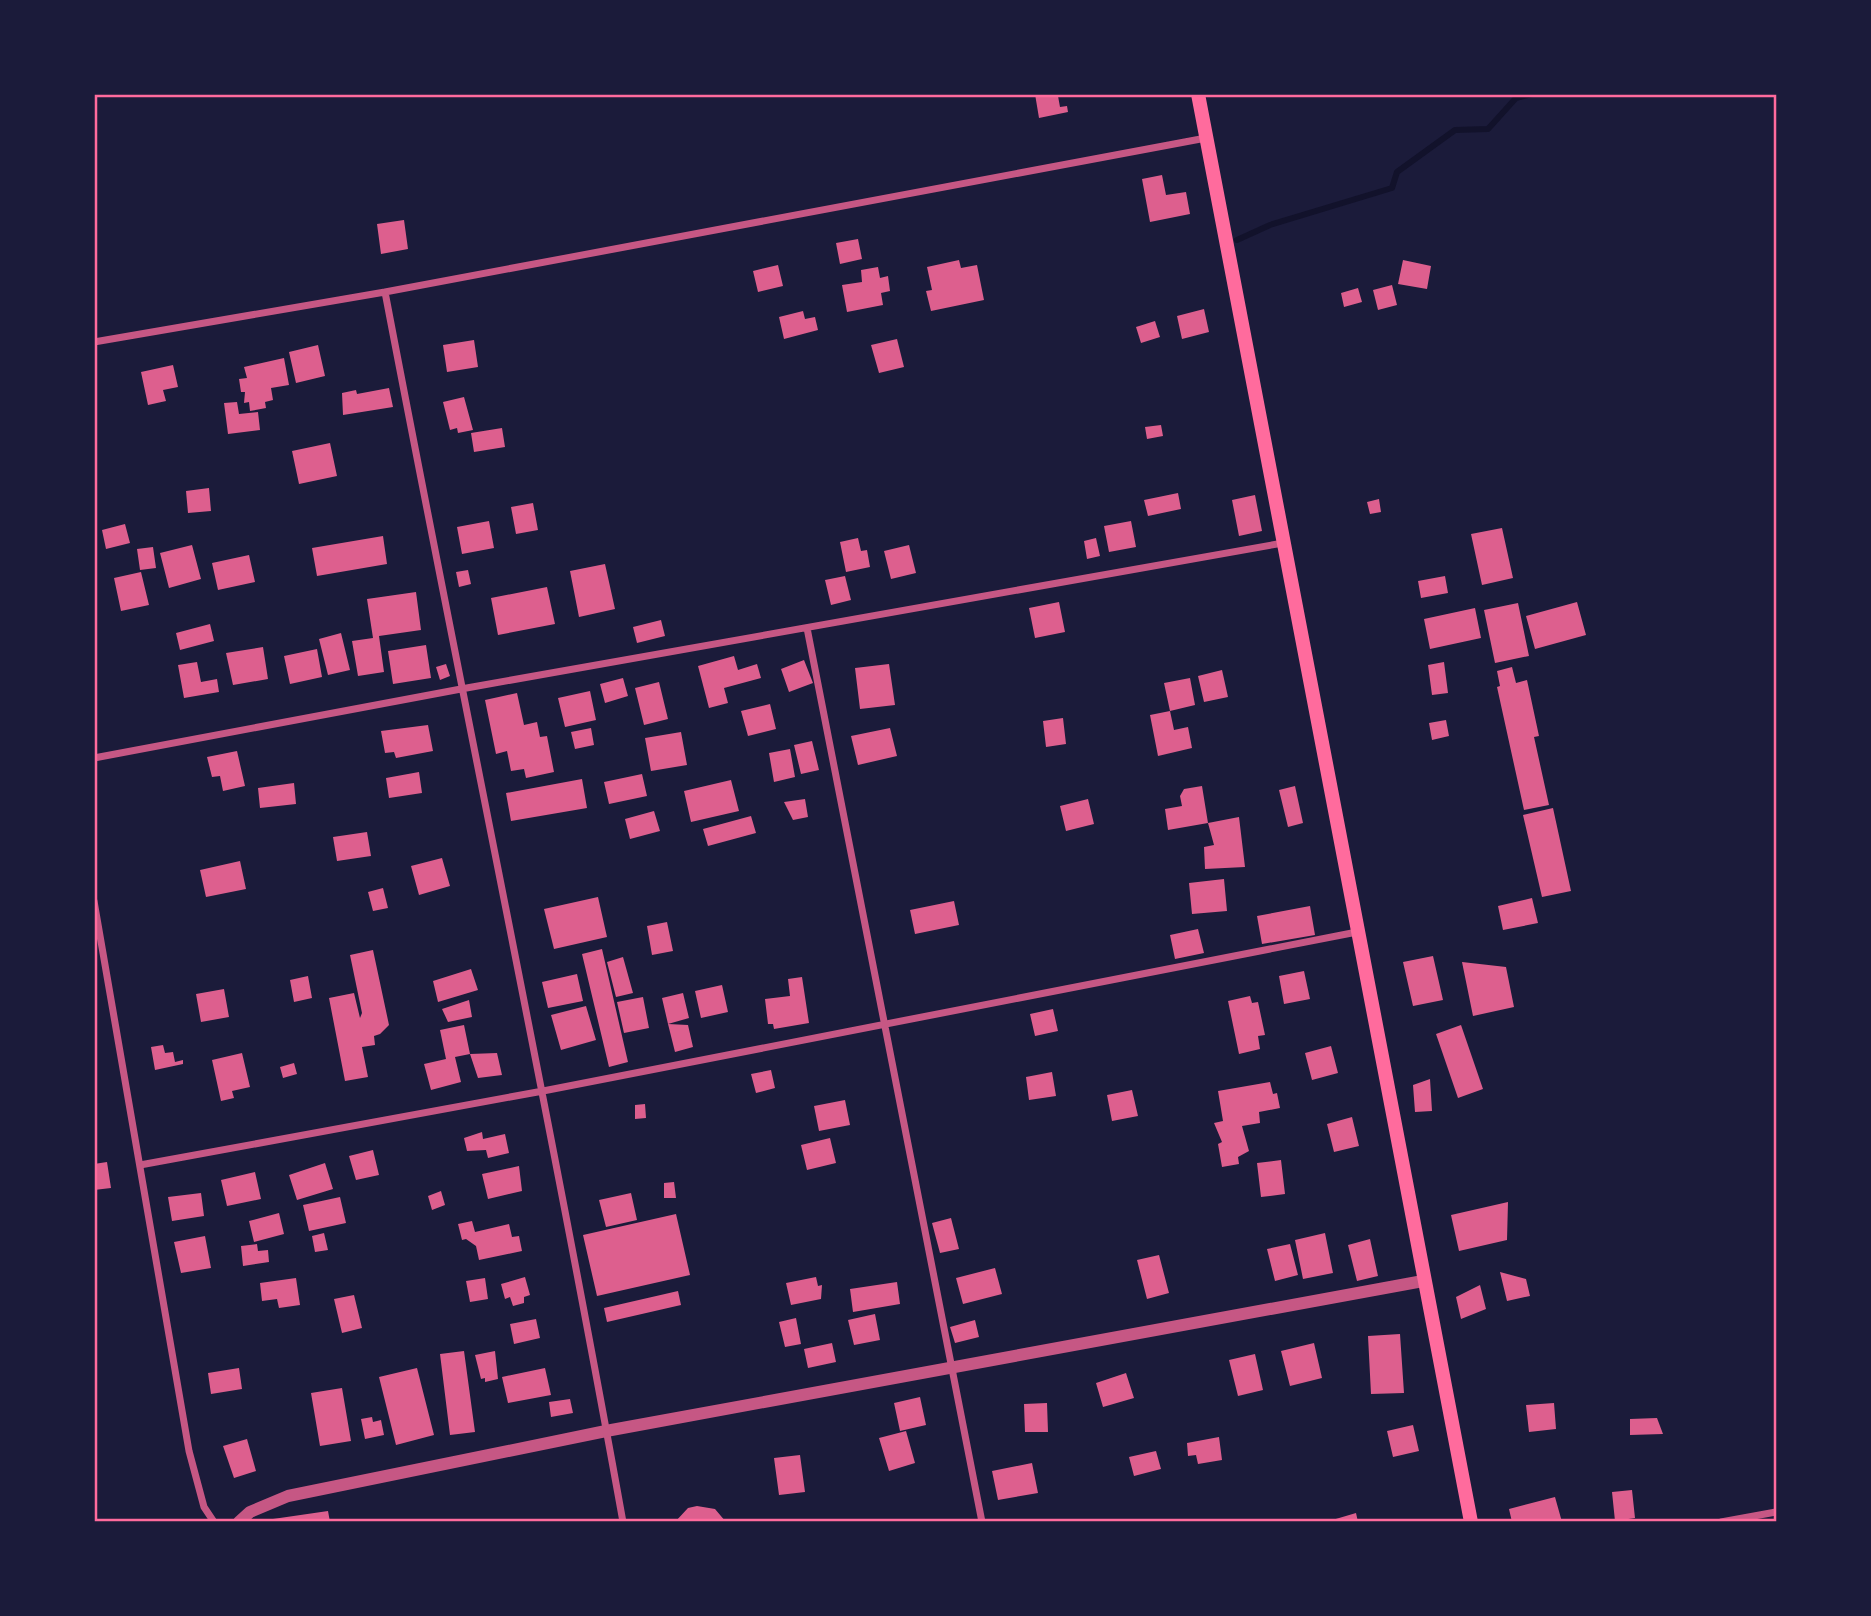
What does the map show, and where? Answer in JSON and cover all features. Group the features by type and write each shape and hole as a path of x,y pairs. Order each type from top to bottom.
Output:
{"main road":[{"path":"1198,94 1471,1521"}],"street":[{"path":"94,342 385,292 1206,138"},
{"path":"385,292 461,689 543,1091 623,1521"},
{"path":"94,758 461,689 1283,543"},
{"path":"807,628 982,1521"},
{"path":"94,901 189,1451 204,1507 214,1521"},
{"path":"140,1165 543,1091 884,1022 1357,932"},
{"path":"239,1521 250,1512 288,1496 606,1430 1423,1281"},
{"path":"1721,1521 1776,1512"}],"building":[{"path":"1035,94 1058,96 1060,107 1067,106 1068,112 1039,118"},
{"path":"1162,175 1166,195 1186,192 1190,214 1150,222 1142,179"},
{"path":"404,220 408,249 381,254 377,224"},
{"path":"858,239 862,259 840,264 836,243"},
{"path":"959,260 961,268 977,265 984,300 931,311 926,291 932,290 927,267"},
{"path":"1403,260 1431,266 1427,289 1398,284"},
{"path":"778,265 783,286 758,292 753,271"},
{"path":"878,267 880,278 888,276 890,291 881,293 883,305 847,312 842,285 862,282 861,270"},
{"path":"1392,285 1397,305 1378,310 1373,290"},
{"path":"1358,288 1362,302 1344,307 1341,293"},
{"path":"1204,309 1209,332 1182,339 1177,316"},
{"path":"803,311 805,319 815,317 818,330 784,339 779,317"},
{"path":"1155,321 1160,337 1141,343 1136,327"},
{"path":"897,339 904,367 879,373 871,345"},
{"path":"474,340 478,367 447,372 443,345"},
{"path":"318,345 325,376 296,383 289,352"},
{"path":"284,358 289,385 271,388 273,400 265,402 266,408 250,411 249,402 244,403 245,392 241,392 239,379 247,378 244,367"},
{"path":"173,365 178,387 163,390 166,401 148,405 141,372"},
{"path":"389,388 393,407 343,415 342,393 356,390 357,394"},
{"path":"464,397 473,430 458,433 457,428 450,430 443,402"},
{"path":"237,402 239,414 258,412 260,430 228,434 224,403"},
{"path":"1161,425 1163,436 1147,439 1145,427"},
{"path":"502,428 505,447 474,452 471,433"},
{"path":"330,443 337,476 299,484 292,451"},
{"path":"209,488 211,511 188,513 186,491"},
{"path":"1178,493 1181,509 1148,516 1144,500"},
{"path":"1255,495 1262,531 1239,536 1232,500"},
{"path":"1379,499 1381,512 1370,514 1367,502"},
{"path":"533,503 538,530 516,534 511,507"},
{"path":"489,521 494,548 462,554 457,527"},
{"path":"1131,521 1136,547 1109,552 1104,526"},
{"path":"125,524 130,543 106,549 102,530"},
{"path":"1502,528 1513,578 1482,585 1471,534"},
{"path":"383,536 387,564 317,576 312,548"},
{"path":"858,538 861,551 867,550 870,567 846,572 840,542"},
{"path":"1096,538 1100,556 1087,559 1084,541"},
{"path":"192,545 201,579 169,588 160,553"},
{"path":"909,545 916,573 891,579 884,551"},
{"path":"153,547 156,568 140,570 137,549"},
{"path":"249,555 255,582 218,590 212,563"},
{"path":"605,564 615,609 579,617 570,571"},
{"path":"468,570 471,584 459,587 456,572"},
{"path":"141,572 149,605 121,611 114,578"},
{"path":"845,576 851,600 831,605 825,580"},
{"path":"1445,576 1448,593 1421,598 1418,581"},
{"path":"547,587 555,624 498,635 491,598"},
{"path":"416,592 421,630 379,636 384,672 358,676 352,641 373,638 367,599"},
{"path":"1059,602 1065,632 1035,638 1029,608"},
{"path":"1577,602 1586,635 1535,649 1526,616"},
{"path":"1518,603 1529,656 1495,663 1484,610"},
{"path":"1475,608 1481,638 1430,649 1424,619"},
{"path":"661,620 665,636 637,643 633,627"},
{"path":"210,624 214,641 180,650 176,633"},
{"path":"341,633 350,670 328,675 319,639"},
{"path":"426,645 431,678 393,684 388,651"},
{"path":"263,647 268,679 233,685 226,653"},
{"path":"317,649 322,677 290,684 284,656"},
{"path":"734,656 738,670 757,664 761,678 724,688 728,703 709,708 698,666"},
{"path":"804,660 813,683 789,692 781,669"},
{"path":"197,662 201,682 217,679 219,692 184,698 178,665"},
{"path":"1444,662 1448,693 1432,695 1428,665"},
{"path":"446,664 450,676 440,680 436,667"},
{"path":"889,664 895,705 860,709 855,668"},
{"path":"1512,667 1516,683 1527,680 1539,736 1534,737 1549,805 1524,810 1497,687 1500,686 1497,671"},
{"path":"1222,670 1228,697 1204,702 1198,676"},
{"path":"623,678 628,696 605,703 600,684"},
{"path":"1190,678 1195,705 1170,711 1164,683"},
{"path":"659,682 668,719 644,725 635,688"},
{"path":"590,691 596,720 565,727 558,698"},
{"path":"517,693 524,725 537,722 540,737 547,736 554,772 526,778 524,769 511,771 507,751 496,754 485,700"},
{"path":"770,704 776,729 748,736 741,711"},
{"path":"1170,711 1174,730 1188,727 1192,748 1158,756 1150,715"},
{"path":"1063,718 1066,744 1046,747 1043,721"},
{"path":"1446,720 1449,736 1432,740 1429,723"},
{"path":"428,725 433,751 396,758 394,752 385,753 381,731"},
{"path":"591,728 594,745 575,749 571,732"},
{"path":"890,728 897,756 858,765 851,736"},
{"path":"681,732 687,765 651,771 645,738"},
{"path":"812,741 819,770 801,774 794,745"},
{"path":"790,749 795,777 774,782 769,753"},
{"path":"237,751 245,786 223,791 220,776 212,777 207,757"},
{"path":"419,772 422,793 389,798 386,778"},
{"path":"642,774 647,796 609,804 604,782"},
{"path":"582,779 587,808 511,821 506,793"},
{"path":"731,780 739,811 691,822 684,791"},
{"path":"294,783 296,804 260,808 258,788"},
{"path":"1202,786 1208,823 1168,830 1165,809 1182,806 1180,796 1184,789"},
{"path":"1295,786 1303,823 1288,827 1279,790"},
{"path":"805,799 808,817 793,820 784,802"},
{"path":"1088,799 1094,824 1066,831 1060,806"},
{"path":"1553,808 1571,891 1542,897 1523,815"},
{"path":"654,811 660,831 630,839 625,819"},
{"path":"751,816 756,833 708,846 703,829"},
{"path":"1239,817 1245,867 1205,869 1204,847 1214,845 1208,823"},
{"path":"367,832 371,856 337,861 333,837"},
{"path":"442,858 450,886 419,895 411,866"},
{"path":"240,861 246,889 206,897 200,870"},
{"path":"1224,879 1227,911 1192,914 1189,883"},
{"path":"383,888 388,908 373,911 368,892"},
{"path":"598,897 607,937 554,949 544,909"},
{"path":"1532,898 1538,923 1503,930 1498,906"},
{"path":"954,901 959,925 915,934 910,910"},
{"path":"1310,906 1315,935 1262,944 1257,916"},
{"path":"667,922 673,951 652,955 647,926"},
{"path":"1198,929 1204,953 1175,959 1170,935"},
{"path":"602,949 628,1062 609,1067 582,954"},
{"path":"373,950 389,1025 374,1036 375,1045 362,1047 368,1077 345,1081 329,998 354,993 360,1018 362,1013 350,955"},
{"path":"1433,956 1443,1000 1413,1006 1403,962"},
{"path":"623,957 633,993 616,997 607,962"},
{"path":"1462,962 1506,967 1514,1007 1473,1016"},
{"path":"471,969 478,990 438,1002 433,981"},
{"path":"1304,971 1310,999 1284,1004 1279,976"},
{"path":"577,974 583,1001 548,1008 542,982"},
{"path":"308,976 312,998 294,1002 290,980"},
{"path":"802,977 809,1023 774,1029 773,1024 768,1024 765,999 790,996 788,979"},
{"path":"722,985 728,1012 701,1018 695,991"},
{"path":"224,989 229,1017 201,1022 196,994"},
{"path":"683,993 689,1018 668,1024 662,998"},
{"path":"1250,996 1252,1003 1258,1002 1265,1035 1258,1036 1260,1049 1239,1054 1228,1001"},
{"path":"643,997 649,1028 624,1033 617,1002"},
{"path":"469,1000 472,1017 448,1022 442,1009"},
{"path":"586,1006 596,1040 561,1050 551,1015"},
{"path":"1053,1009 1058,1031 1035,1036 1030,1014"},
{"path":"668,1024 688,1025 693,1047 675,1052"},
{"path":"464,1025 470,1054 455,1057 461,1082 431,1090 424,1064 446,1059 440,1030"},
{"path":"1461,1025 1483,1089 1458,1098 1436,1034"},
{"path":"163,1045 165,1053 173,1052 175,1062 183,1060 183,1064 155,1070 151,1047"},
{"path":"1331,1046 1338,1073 1312,1080 1305,1053"},
{"path":"242,1053 250,1087 232,1091 234,1098 221,1101 212,1060"},
{"path":"497,1053 502,1075 478,1078 470,1054"},
{"path":"294,1063 297,1074 283,1078 280,1067"},
{"path":"771,1070 775,1088 756,1093 751,1074"},
{"path":"1052,1072 1056,1096 1029,1100 1026,1077"},
{"path":"1430,1079 1432,1111 1415,1112 1413,1085"},
{"path":"1270,1082 1273,1094 1277,1093 1280,1108 1259,1112 1260,1123 1242,1126 1249,1151 1238,1157 1239,1164 1222,1167 1218,1144 1222,1142 1214,1123 1223,1121 1218,1091"},
{"path":"1132,1090 1138,1116 1112,1121 1107,1095"},
{"path":"845,1100 850,1125 819,1131 814,1106"},
{"path":"645,1104 646,1118 635,1119 635,1105"},
{"path":"1352,1117 1359,1146 1334,1152 1327,1124"},
{"path":"482,1132 483,1139 505,1134 509,1153 488,1158 486,1150 467,1151 464,1138"},
{"path":"830,1138 836,1163 807,1170 801,1145"},
{"path":"373,1150 379,1175 356,1180 349,1156"},
{"path":"1281,1160 1285,1194 1261,1197 1257,1163"},
{"path":"107,1162 111,1188 94,1190 94,1164"},
{"path":"325,1163 333,1189 297,1200 289,1175"},
{"path":"519,1166 522,1191 488,1199 482,1174"},
{"path":"255,1172 261,1199 227,1206 221,1180"},
{"path":"674,1182 676,1198 664,1198 664,1183"},
{"path":"441,1191 445,1205 432,1210 428,1196"},
{"path":"201,1193 204,1216 172,1221 168,1197"},
{"path":"631,1193 637,1220 606,1227 599,1200"},
{"path":"340,1197 346,1223 309,1231 303,1205"},
{"path":"1508,1202 1507,1240 1459,1251 1451,1215"},
{"path":"279,1213 284,1234 254,1242 249,1221"},
{"path":"676,1214 690,1275 597,1296 583,1235"},
{"path":"951,1218 959,1249 940,1253 932,1223"},
{"path":"472,1221 475,1232 509,1224 512,1237 519,1236 522,1251 479,1260 476,1246 466,1239 462,1240 458,1224"},
{"path":"324,1233 328,1250 315,1252 312,1236"},
{"path":"1325,1233 1333,1273 1303,1279 1295,1240"},
{"path":"205,1236 211,1268 181,1273 174,1242"},
{"path":"1370,1239 1378,1276 1357,1281 1348,1245"},
{"path":"257,1244 258,1251 268,1250 269,1262 243,1266 241,1246"},
{"path":"1290,1244 1298,1275 1275,1281 1267,1249"},
{"path":"1159,1255 1169,1293 1147,1299 1137,1260"},
{"path":"995,1268 1002,1294 963,1304 956,1278"},
{"path":"1500,1272 1526,1279 1530,1296 1507,1301"},
{"path":"525,1277 530,1295 524,1297 524,1303 513,1306 510,1297 505,1299 501,1284"},
{"path":"816,1277 818,1286 822,1285 821,1299 791,1305 786,1283"},
{"path":"296,1278 300,1305 279,1308 277,1299 262,1301 260,1283"},
{"path":"485,1278 488,1299 470,1302 466,1281"},
{"path":"897,1282 900,1304 853,1312 850,1289"},
{"path":"1480,1285 1486,1309 1461,1319 1456,1297"},
{"path":"678,1291 681,1305 607,1322 604,1308"},
{"path":"354,1295 362,1328 342,1333 334,1299"},
{"path":"875,1314 880,1340 854,1345 848,1320"},
{"path":"796,1318 801,1344 785,1347 779,1322"},
{"path":"536,1319 540,1338 514,1344 510,1324"},
{"path":"975,1320 979,1337 955,1343 950,1327"},
{"path":"1400,1334 1404,1393 1371,1394 1368,1336"},
{"path":"832,1343 836,1362 808,1368 804,1349"},
{"path":"1314,1343 1322,1378 1290,1386 1281,1351"},
{"path":"464,1351 475,1432 450,1435 440,1354"},
{"path":"495,1351 498,1379 485,1382 485,1378 481,1379 475,1355"},
{"path":"1255,1354 1263,1390 1238,1396 1229,1360"},
{"path":"239,1368 242,1389 211,1394 208,1373"},
{"path":"417,1368 434,1435 396,1445 379,1377"},
{"path":"545,1368 551,1395 508,1403 502,1377"},
{"path":"1126,1373 1134,1398 1103,1407 1096,1383"},
{"path":"342,1388 351,1441 320,1446 311,1393"},
{"path":"920,1397 926,1425 900,1431 894,1403"},
{"path":"570,1399 573,1413 551,1417 549,1402"},
{"path":"1047,1403 1048,1432 1025,1432 1024,1404"},
{"path":"1554,1403 1556,1429 1529,1432 1526,1405"},
{"path":"372,1417 373,1422 381,1420 384,1435 365,1439 361,1419"},
{"path":"1657,1418 1663,1434 1630,1435 1630,1419"},
{"path":"1413,1425 1419,1451 1393,1457 1387,1431"},
{"path":"906,1431 915,1463 889,1471 879,1438"},
{"path":"1219,1437 1222,1460 1198,1464 1196,1455 1188,1456 1187,1443"},
{"path":"247,1439 256,1471 234,1478 223,1446"},
{"path":"1156,1451 1161,1469 1134,1476 1129,1457"},
{"path":"800,1455 805,1492 779,1495 774,1458"},
{"path":"1032,1463 1038,1493 998,1500 992,1471"},
{"path":"1632,1490 1635,1518 1615,1521 1612,1492"},
{"path":"1555,1497 1562,1522 1512,1522 1509,1509"},
{"path":"697,1506 715,1509 726,1522 675,1522 688,1508"},
{"path":"328,1511 330,1522 266,1522 266,1520"},
{"path":"1356,1513 1358,1522 1329,1521"}],"waterway":[{"path":"1237,240 1270,225 1392,188 1397,172 1455,130 1488,129 1516,98 1532,94"}]}
